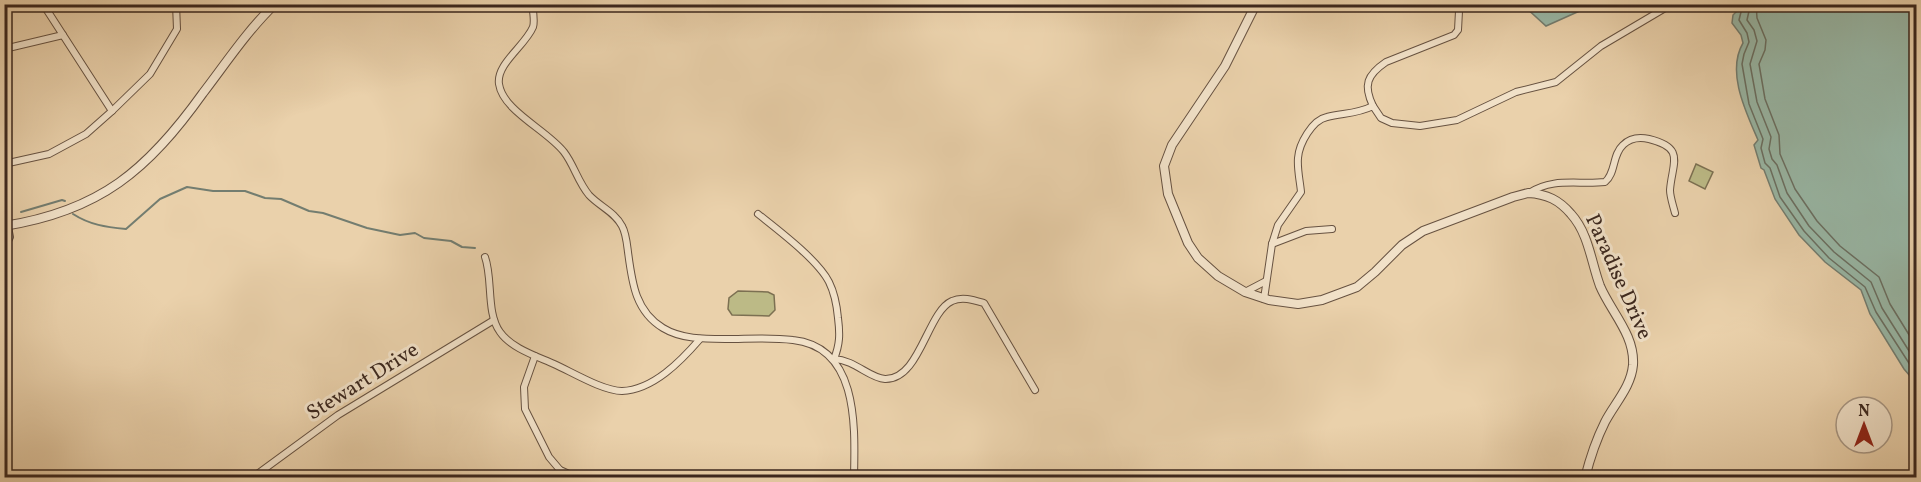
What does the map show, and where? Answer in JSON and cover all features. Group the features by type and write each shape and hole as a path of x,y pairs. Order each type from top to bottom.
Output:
{"street":[{"path":"43,4 112,111"},
{"path":"4,164 49,154 86,134 112,111 150,74 177,29 176,4"},
{"path":"7,226 52,216 82,205 103,195 131,174 168,139 241,41 275,4"},
{"path":"532,4 534,25 500,71 499,83 503,94 510,106 565,153 589,195 622,226 627,243 634,291 646,313 662,328 676,334 700,339 795,340 825,351 834,359 845,380 852,406 854,477"},
{"path":"1256,4 1226,66 1172,145 1164,166 1168,194 1194,254 1212,271 1245,292 1264,299 1302,303 1327,299 1348,291 1366,280 1402,245 1423,231 1528,193 1539,186 1558,182 1605,182 1611,174 1621,146 1633,139 1647,139 1666,146 1674,154 1675,165 1670,190 1675,213"},
{"path":"1459,11 1458,30 1454,35 1376,68 1366,88 1381,118 1392,123 1420,126 1457,120 1516,92 1556,82 1601,46 1672,4"},
{"path":"4,49 63,35"},
{"path":"1264,299 1272,244 1278,225 1301,192 1298,157 1302,143 1316,121 1325,117 1353,114 1373,106"},
{"name":"Paradise Drive","path":"1528,193 1539,193 1556,200 1577,222 1586,239 1601,288 1626,334 1632,354 1633,364 1629,382 1598,438 1585,477"},
{"path":"4,207 9,241 4,249"},
{"path":"758,214 817,266 829,281 840,330 840,345 834,359"},
{"path":"1272,244 1306,231 1332,229"},
{"path":"485,256 494,320 499,332 507,340 535,356 608,388 622,391 648,383 682,360 700,339"},
{"path":"1245,292 1266,281"},
{"path":"834,359 844,359 885,379 900,374 914,360 940,312 952,301 968,298 984,303 1035,390"},
{"name":"Stewart Drive","path":"252,477 338,415 494,320"},
{"path":"535,356 526,379 524,402 530,422 542,446 560,470 578,477"},
{"path":"554,477 560,470"}],"shaded area":[{"path":"1696,164 1713,172 1705,189 1689,181"},
{"path":"738,291 768,292 774,295 775,310 769,316 732,315 728,309 729,298"}],"water":[{"path":"1523,5 1593,5 1546,26"},
{"path":"1731,5 1916,5 1916,383 1904,369 1870,314 1861,290 1825,262 1799,235 1775,199 1764,170 1761,168 1754,145 1758,140 1748,117 1737,79 1738,54 1743,43 1741,35 1732,23 1736,12"}],"waterway":[{"path":"73,214 98,225 126,229 160,199 187,187 213,191 245,191 265,198 281,199 309,211 323,213 367,228 400,235 415,233 424,238 451,241 462,247 475,248"},
{"path":"21,212 65,201"}]}
